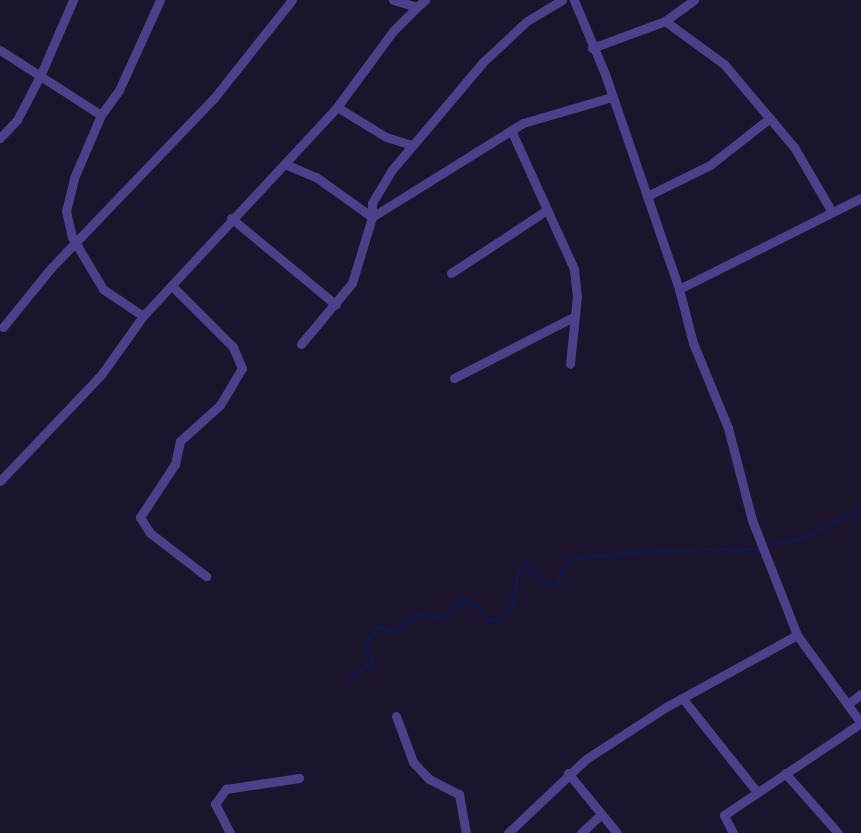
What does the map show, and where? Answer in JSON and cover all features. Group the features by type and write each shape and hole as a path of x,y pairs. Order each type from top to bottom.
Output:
{"street":[{"path":"0,138 17,120 40,76 73,0"},
{"path":"143,316 103,289 76,246 68,224 68,198 102,115 119,90 160,0"},
{"path":"3,326 51,268 76,246 214,98 292,0"},
{"path":"392,0 417,7"},
{"path":"0,481 102,375 143,316 174,287 231,218 285,164 337,107 393,31 425,0"},
{"path":"301,344 336,305 352,283 372,216 372,203 380,187 458,87 508,38 562,0"},
{"path":"574,0 612,97 679,289 692,343 728,428 752,520 797,635 861,723 724,815 732,833"},
{"path":"592,48 665,21 694,0"},
{"path":"665,21 724,64 770,118 823,192 832,212"},
{"path":"0,50 102,115"},
{"path":"372,216 511,130 550,112 612,97"},
{"path":"337,107 386,137 413,145"},
{"path":"647,196 710,165 770,118"},
{"path":"511,130 574,269 577,296 573,317 570,364"},
{"path":"285,164 316,177 372,216"},
{"path":"679,289 861,198"},
{"path":"451,273 547,210"},
{"path":"231,218 336,305"},
{"path":"174,287 233,348 242,368 220,405 180,441 175,464 140,517 150,533 206,576"},
{"path":"454,378 573,317"},
{"path":"508,833 568,773 683,699 797,635"},
{"path":"848,704 861,694"},
{"path":"683,699 757,792"},
{"path":"396,716 413,762 429,779 459,794 466,833"},
{"path":"568,773 600,815 617,833"},
{"path":"785,773 838,833"},
{"path":"230,833 215,804 226,789 299,778"},
{"path":"582,833 600,815"}],"waterway":[{"path":"771,544 804,538 861,509"},
{"path":"348,679 372,663 365,646 376,626 394,631 416,614 443,618 464,598 478,606 488,621 501,619 512,604 518,572 526,562 542,581 554,586 570,558 668,550 758,549"}]}
